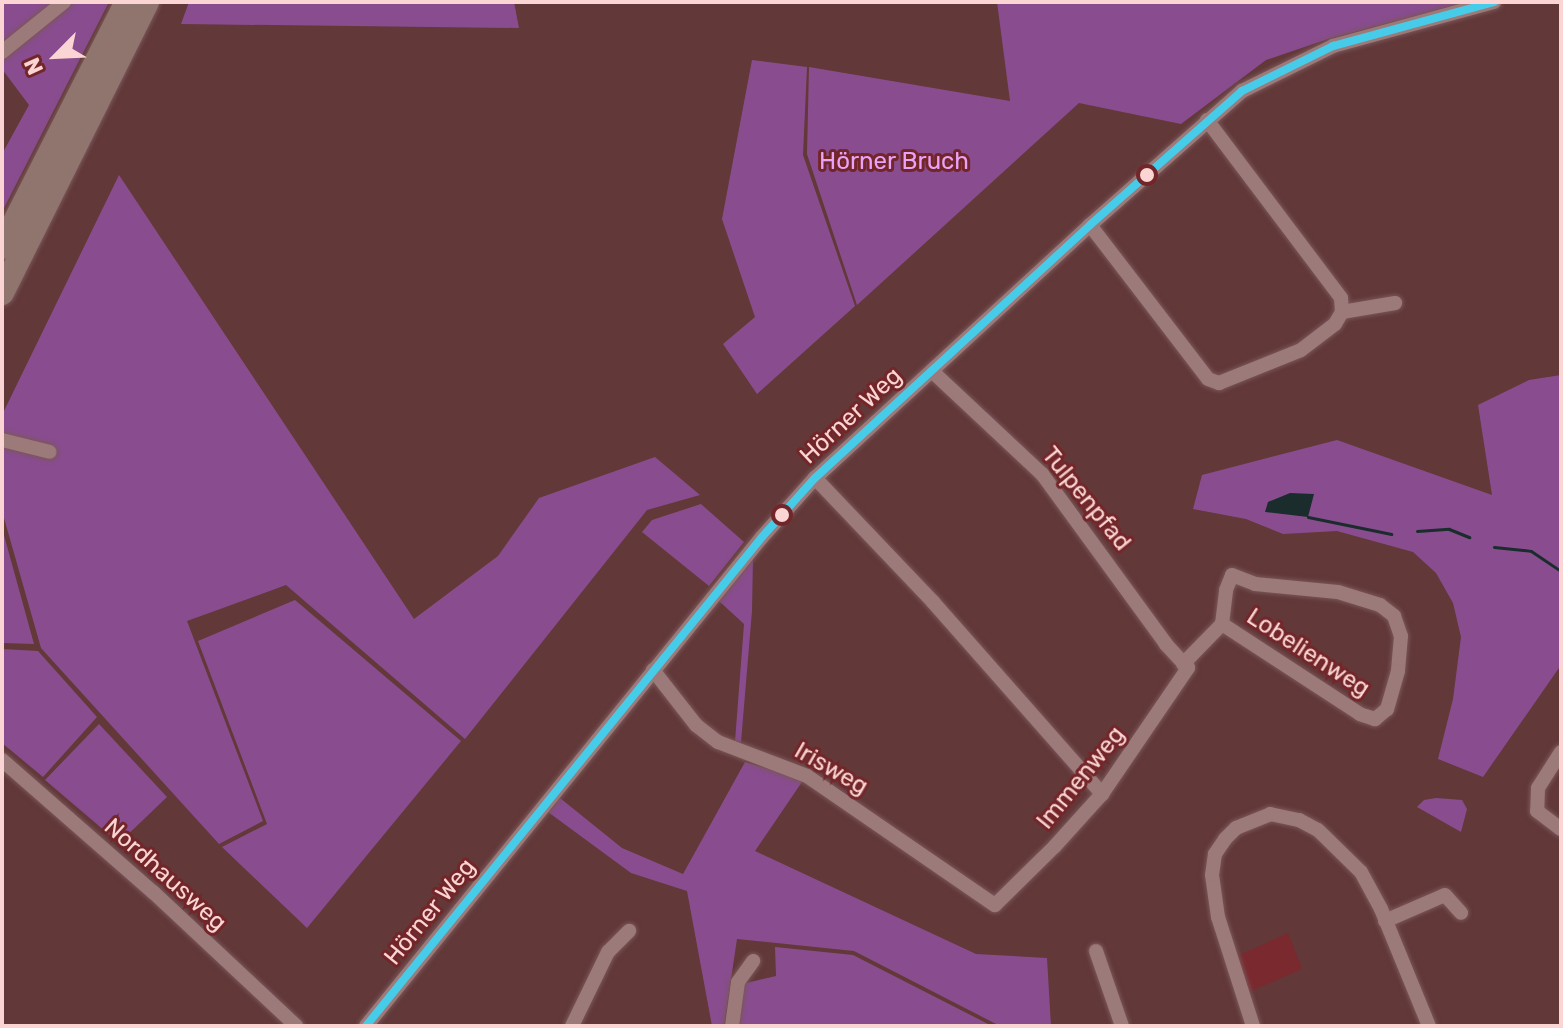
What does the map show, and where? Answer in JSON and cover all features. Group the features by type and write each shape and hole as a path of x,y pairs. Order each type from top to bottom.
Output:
{"highway":[{"path":"2,247 127,2"},
{"path":"2,293 147,2"}],"street":[{"path":"2,52 64,2"},
{"name":"Hörner Weg","path":"366,1026 742,560 815,478 1090,225 1242,91 1333,46 1494,2"},
{"path":"1090,225 1208,379 1219,383 1301,350 1335,324 1342,312 1341,298 1207,120"},
{"path":"1342,312 1395,303"},
{"name":"Tulpenpfad","path":"932,371 1042,474 1186,666"},
{"path":"2,440 50,452"},
{"path":"815,478 942,613 1102,794"},
{"name":"Lobelienweg","path":"1186,666 1222,624 1226,590 1232,575 1255,584 1338,592 1380,605 1394,616 1401,636 1398,671 1387,709 1375,719 1360,714 1222,624"},
{"name":"Immenweg","path":"995,905 1102,794 1186,666"},
{"name":"Irisweg","path":"653,670 696,725 718,742 807,776 995,905"},
{"path":"1561,752 1538,788 1537,811 1561,829"},
{"name":"Nordhausweg","path":"2,760 153,892 296,1026"},
{"path":"1253,1026 1218,917 1212,875 1215,854 1236,828 1270,814 1299,820 1318,830 1361,872 1429,1026"},
{"path":"1385,921 1445,895 1461,913"},
{"path":"572,1026 608,952 629,931"},
{"path":"1096,951 1122,1026"},
{"path":"732,1026 738,982 753,961"}],"shaded area":[{"path":"1290,493 1314,494 1308,517 1265,512 1268,502"},
{"path":"1288,933 1302,969 1249,992 1237,956"}],"green space":[{"path":"2,2 109,2 2,212 2,154 29,105 2,69"},
{"path":"189,2 514,2 519,28 181,24"},
{"name":"Hörner Bruch","path":"997,2 1467,2 1328,39 1266,60 1181,124 1079,103 857,305 807,154 809,67 1010,101"},
{"path":"752,60 807,67 803,155 855,306 757,394 723,344 755,317 722,219"},
{"path":"119,175 414,619 498,556 539,498 655,457 700,495 647,510 465,739 286,585 187,621 263,821 219,844 41,648 2,511 2,415"},
{"path":"1561,375 1561,665 1483,777 1438,759 1453,699 1461,637 1453,603 1436,573 1413,552 1337,531 1283,534 1246,519 1193,509 1202,475 1337,440 1492,495 1478,405 1529,380"},
{"path":"701,504 744,542 709,586 642,532 652,520"},
{"path":"2,528 34,644 2,643"},
{"path":"753,557 752,611 741,742 735,741 744,624 719,601"},
{"path":"295,600 461,741 307,928 222,847 267,824 198,641"},
{"path":"2,649 38,651 97,717 43,777 2,743"},
{"path":"99,724 167,797 119,843 45,780"},
{"path":"745,762 804,779 755,851 976,954 1047,958 1051,1026 1000,1026 854,951 737,939 724,1026 712,1026 687,891 631,873 548,812 560,798 622,848 683,874"},
{"path":"1424,800 1462,800 1467,809 1461,832 1417,807"},
{"path":"775,947 853,955 992,1026 735,1026 742,984 776,976"}],"waterway":[{"path":"1308,517 1391,534"},
{"path":"1417,531 1449,529 1469,537"},
{"path":"1494,547 1531,551 1561,571"}],"transit line":[{"path":"366,1026 762,537 815,478 1090,225 1242,91 1333,46 1494,2"}]}
